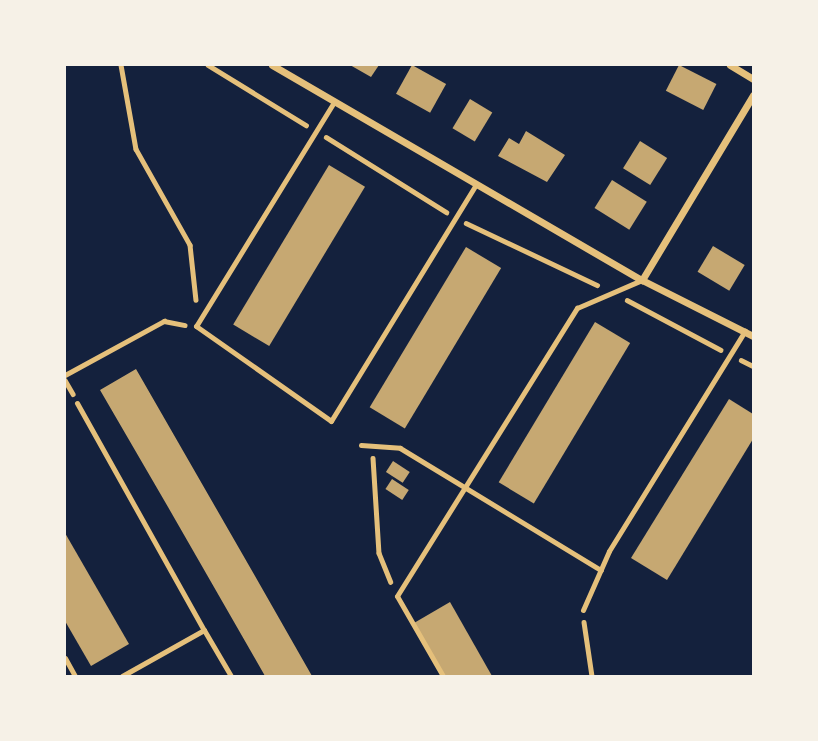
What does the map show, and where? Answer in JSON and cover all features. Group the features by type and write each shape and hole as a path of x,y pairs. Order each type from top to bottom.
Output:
{"street":[{"path":"272,65 642,280 753,336"},
{"path":"730,65 753,79"},
{"path":"642,280 753,95"}],"lane":[{"path":"334,102 196,326 331,421 476,184"},
{"path":"443,676 397,596 577,308 642,280"},
{"path":"583,610 601,570 745,331"},
{"path":"77,403 231,676"},
{"path":"361,445 400,448 463,490 601,570"},
{"path":"122,676 204,630"},
{"path":"65,658 75,676"}],"path":[{"path":"65,375 164,321 196,326 190,245 136,149 121,65"},
{"path":"208,65 456,218"},
{"path":"361,445 377,463 379,553 397,596"},
{"path":"583,610 592,676"}],"building":[{"path":"350,65 379,65 371,77"},
{"path":"412,65 446,84 430,113 396,94"},
{"path":"679,65 716,84 703,110 666,91"},
{"path":"470,99 492,112 475,142 452,128"},
{"path":"526,131 565,155 547,182 498,156 509,138 519,144"},
{"path":"640,141 667,158 650,185 623,168"},
{"path":"329,165 365,187 269,346 233,324"},
{"path":"612,180 647,202 629,230 595,208"},
{"path":"713,246 745,265 729,291 698,272"},
{"path":"466,247 501,268 405,428 370,407"},
{"path":"595,322 630,343 534,503 499,482"},
{"path":"136,369 312,676 265,676 100,390"},
{"path":"729,399 753,414 753,439 667,580 631,558"},
{"path":"393,461 410,472 403,483 386,472"},
{"path":"392,479 409,490 402,500 385,489"},
{"path":"65,533 129,644 91,666 65,621"},
{"path":"450,602 492,676 444,676 414,623"}]}
